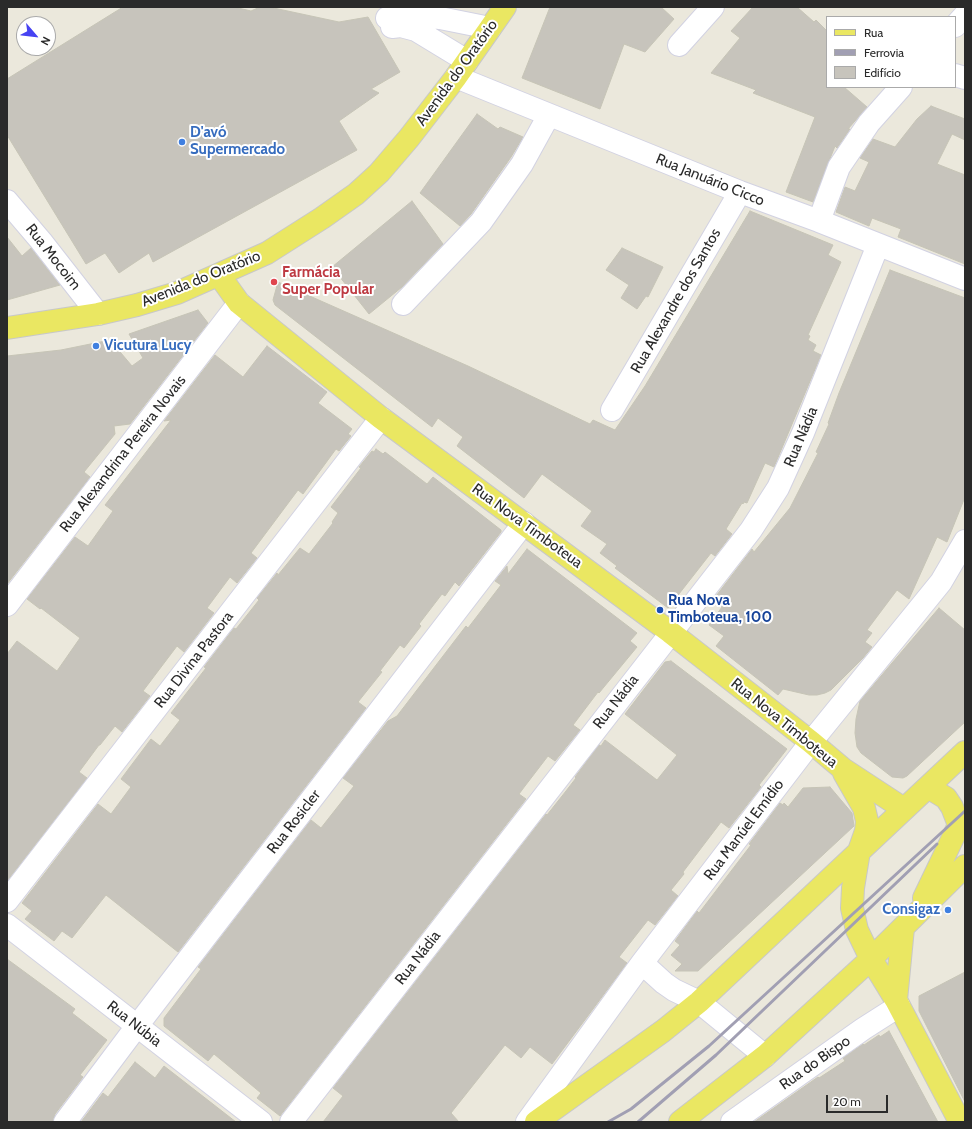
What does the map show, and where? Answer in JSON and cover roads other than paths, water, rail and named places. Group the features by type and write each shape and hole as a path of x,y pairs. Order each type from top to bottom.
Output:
{"main road":[{"name":"Avenida do Oratório","path":"7,328 98,314 137,305 177,293 267,253 356,194 379,173 461,69 505,7"},
{"name":"Rua Nova Timboteua","path":"219,275 239,303 381,418 670,632 811,742 842,769 904,809"},
{"path":"536,1122 663,1031 699,1002 965,752"},
{"name":"Rua Nova Timboteua","path":"842,769 864,808 865,814 866,831 859,851 852,897 852,908 857,930 871,959 897,1003 960,1122"},
{"path":"897,1003 910,921 959,825 952,807 946,798 928,787"},
{"path":"680,1122 765,1056 871,959 965,866"}],"street":[{"path":"679,45 713,7"},
{"name":"Rua Januário Cicco","path":"490,28 440,18 415,15 402,15 389,23 416,30 461,69 549,115 740,192 819,221 965,279"},
{"path":"956,25 965,15"},
{"path":"819,221 839,167 869,123 900,88"},
{"path":"403,304 481,222 522,164 549,115"},
{"name":"Rua Alexandre dos Santos","path":"612,410 740,192"},
{"name":"Rua Mocoim","path":"7,201 41,241 98,314"},
{"name":"Rua Nádia","path":"291,1122 670,632 751,530 778,488 827,375 878,245"},
{"name":"Rua Alexandrina Pereira Novais","path":"7,605 239,303"},
{"name":"Rua Divina Pastora","path":"7,901 381,418"},
{"name":"Rua Rosicler","path":"65,1122 137,1026 524,523"},
{"name":"Rua Manúel Emídio","path":"527,1122 642,963 811,742 941,582 965,541"},
{"name":"Rua Núbia","path":"7,925 261,1122"},
{"path":"642,963 674,990 699,1002 765,1056"},
{"name":"Rua do Bispo","path":"732,1122 897,1003"}],"railway":[{"path":"608,1122 631,1109 709,1046 965,811"},
{"path":"638,1122 716,1055 937,844"}],"place":[{"name":"D'avó Supermercado","path":"182,142"},
{"name":"Farmácia Super Popular","path":"274,282"},
{"name":"Vicutura Lucy","path":"96,346"},
{"name":"Rua Nova Timboteua, 100","path":"660,610"},
{"name":"Consigaz","path":"948,910"}]}
